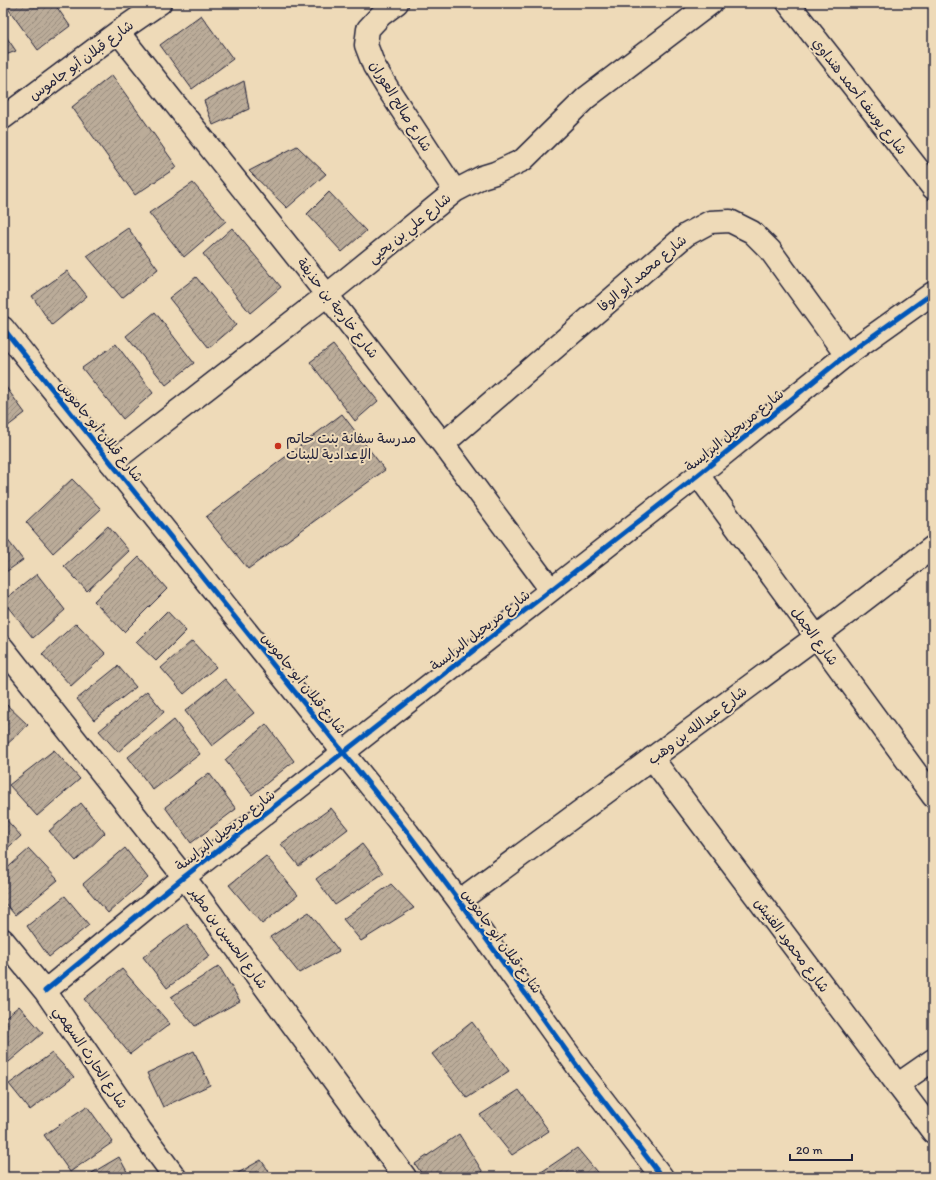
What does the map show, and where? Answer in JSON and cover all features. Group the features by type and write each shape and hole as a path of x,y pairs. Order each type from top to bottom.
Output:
{"street":[{"name":"شارع قبلان أبو جاموس","path":"3,118 118,32 160,3"},
{"name":"شارع صالح العوران","path":"397,3 381,15 368,29 366,45 374,66 388,89 455,191"},
{"name":"شارع علي بن يحيى","path":"111,463 327,295 455,191 482,177 524,160 586,98 711,3"},
{"name":"شارع يوسف أحمد هنداوي","path":"788,3 933,188"},
{"name":"شارع خارجة بن حذيفة","path":"118,32 327,295 443,444 551,590"},
{"name":"شارع محمد أبو الوفا","path":"443,444 686,235 710,222 730,221 752,232 770,250 846,355"},
{"name":"شارع مريحيل البرايسة","path":"45,991 184,877 698,475 846,355 933,293"},
{"name":"شارع قبلان أبو جاموس","path":"3,328 408,833 459,901 580,1070 662,1177"},
{"name":"شارع الجمل","path":"698,475 933,796"},
{"name":"شارع عبدالله بن وهب","path":"459,901 816,637 933,548"},
{"name":"شارع الحسين بن مطير","path":"3,648 184,877 405,1177"},
{"name":"شارع محمود الفنيش","path":"652,758 933,1132"},
{"name":"شارع الحارث السهمي","path":"3,940 45,991 141,1131 175,1177"},
{"path":"897,1085 933,1060"}],"building":[{"path":"4,3 54,3 70,26 38,50"},
{"path":"201,15 233,59 192,89 160,45"},
{"path":"3,32 16,51 3,56"},
{"path":"112,75 177,167 135,195 72,107"},
{"path":"244,81 249,109 213,125 204,101"},
{"path":"297,146 326,174 287,208 249,171"},
{"path":"193,183 226,221 184,257 149,213"},
{"path":"329,192 366,231 342,252 307,214"},
{"path":"128,228 158,269 122,298 87,256"},
{"path":"232,228 281,287 250,313 203,254"},
{"path":"67,271 87,296 52,325 32,296"},
{"path":"196,277 236,325 209,348 169,298"},
{"path":"155,312 194,363 166,385 126,336"},
{"path":"116,344 153,393 123,419 82,368"},
{"path":"333,345 378,401 355,421 310,362"},
{"path":"3,383 25,413 3,430"},
{"path":"342,414 385,470 248,569 206,517"},
{"path":"72,479 101,509 53,553 26,522"},
{"path":"108,526 129,551 87,591 64,566"},
{"path":"3,534 23,560 3,574"},
{"path":"139,557 167,589 124,632 94,601"},
{"path":"37,574 65,610 33,638 3,601"},
{"path":"167,611 186,631 156,661 136,642"},
{"path":"76,623 106,654 71,686 42,654"},
{"path":"192,641 216,667 184,694 161,668"},
{"path":"118,666 136,687 94,720 77,699"},
{"path":"225,679 254,713 212,746 185,711"},
{"path":"147,691 164,712 118,752 99,731"},
{"path":"7,705 28,725 3,748 3,708"},
{"path":"174,720 200,754 153,790 128,757"},
{"path":"266,724 294,761 252,795 225,760"},
{"path":"54,750 80,779 37,816 9,785"},
{"path":"209,773 236,809 191,843 165,807"},
{"path":"81,803 105,833 76,861 49,831"},
{"path":"331,808 348,829 299,866 281,844"},
{"path":"3,816 21,836 3,852"},
{"path":"362,844 384,873 335,905 316,879"},
{"path":"125,848 148,878 108,913 83,884"},
{"path":"29,849 58,880 15,915 3,901 3,872"},
{"path":"266,856 298,895 262,924 229,885"},
{"path":"391,884 414,908 361,941 343,919"},
{"path":"65,896 89,925 49,957 27,926"},
{"path":"309,912 339,951 299,973 270,937"},
{"path":"187,924 210,956 167,988 143,957"},
{"path":"219,966 240,1001 195,1026 171,997"},
{"path":"122,969 170,1024 130,1054 84,999"},
{"path":"19,1006 43,1033 3,1067 3,1019"},
{"path":"472,1022 509,1071 467,1098 432,1054"},
{"path":"194,1051 210,1085 163,1107 147,1073"},
{"path":"52,1053 74,1077 30,1110 9,1084"},
{"path":"519,1090 549,1131 512,1155 480,1115"},
{"path":"87,1106 113,1142 70,1172 44,1135"},
{"path":"459,1134 486,1177 424,1177 415,1164"},
{"path":"577,1148 601,1177 534,1177"},
{"path":"119,1157 130,1177 85,1177"},
{"path":"261,1160 273,1177 231,1177"}],"cycle path":[{"path":"45,991 184,877 698,475 846,355 933,293"},
{"path":"3,328 408,833 459,901 580,1070 662,1177"}],"place":[{"name":"مدرسة سفانة بنت حاتم الإعدادية للبنات","path":"278,446"}]}
